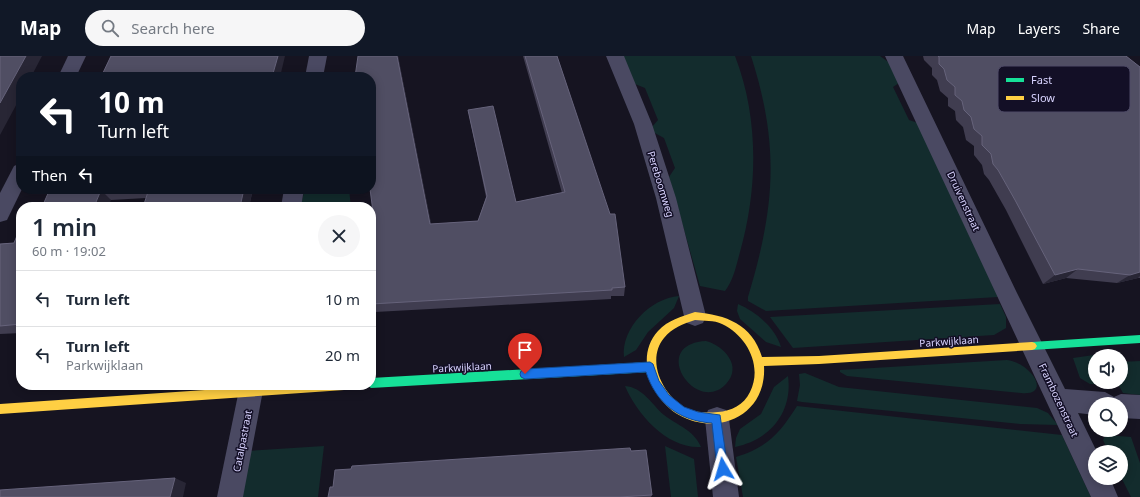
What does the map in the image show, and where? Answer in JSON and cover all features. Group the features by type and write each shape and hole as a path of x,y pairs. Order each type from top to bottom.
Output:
{"street":[{"path":"69,72 77,56"},
{"path":"315,72 318,56"},
{"name":"Pereboomweg","path":"615,56 643,124 666,198 695,316"},
{"name":"Druivenstraat","path":"894,56 1010,300 1034,347"},
{"path":"0,214 16,181"},
{"path":"695,316 716,319 736,328 747,337 755,349 760,362 761,378 756,393 747,406 733,415 717,419 698,417 680,410 665,398 655,383 650,367 651,352 657,338 667,327 680,319 695,316"},
{"name":"Parkwijklaan","path":"760,362 1034,347 1140,339"},
{"name":"Frambozenstraat","path":"1034,347 1088,460"},
{"name":"Parkwijklaan","path":"376,383 650,367"},
{"path":"0,410 229,390"},
{"name":"Catalpastraat","path":"230,497 242,446 252,390"},
{"path":"1059,400 1088,402"},
{"path":"1128,406 1140,407"},
{"path":"717,419 726,497"},
{"path":"1099,485 1105,497"}],"green space":[{"path":"623,56 735,56 743,80 752,128 753,178 746,228 733,277 725,291 700,286 669,177 675,168 664,138 653,132 652,127 658,120 645,88 635,84"},
{"path":"751,56 880,56 891,64 899,83 893,87 909,120 918,123 998,297 766,311 748,301 764,234 770,176 770,148 767,119"},
{"path":"304,194 350,194 350,202 301,202"},
{"path":"679,296 674,308 648,332 636,350 624,357 624,346 627,336 640,316 658,302"},
{"path":"738,304 758,316 770,327 781,347 766,342 740,319 737,311"},
{"path":"1000,304 1006,317 1006,328 994,335 793,348 770,317"},
{"path":"706,341 719,347 725,352 732,364 733,370 731,377 726,384 714,391 702,391 691,385 683,376 679,364 680,353 689,345"},
{"path":"1088,356 1088,383 1080,378 1073,358"},
{"path":"1007,360 1016,362 1031,373 1037,385 1035,390 1030,393 1021,393 847,376 840,372 840,370"},
{"path":"1140,361 1140,395 1123,393 1121,389 1128,389 1128,362"},
{"path":"805,373 839,387 1037,408 1048,413 1058,425 1020,424 797,401 800,385 799,374"},
{"path":"788,376 789,389 787,401 783,412 776,422 759,438 735,447 736,438 740,429 761,414 774,387"},
{"path":"625,386 632,387 647,397 659,411 690,432 701,447 688,446 676,442 655,428 637,408"},
{"path":"797,406 1062,435 1091,497 743,497 736,457 765,444 778,432"},
{"path":"1105,437 1131,437 1140,463 1140,497 1131,497 1125,485 1128,485 1128,445 1106,445 1103,440"},
{"path":"324,446 318,497 239,497 248,451"},
{"path":"665,446 694,459 698,497 671,497"}],"building":[{"path":"0,56 26,56 16,72 0,103"},
{"path":"111,56 278,56 273,72 103,72"},
{"path":"358,56 397,56 430,224 478,221 487,196 468,110 493,106 516,202 565,192 525,56 557,56 610,214 615,214 625,287 612,288 612,290 376,304 376,202 372,202 371,194 376,194 376,72 356,72"},
{"path":"938,56 1126,56 1140,67 1140,272 1130,275 1078,269 1055,275 1015,200 993,164 991,154 982,145 982,136 974,129 971,117 964,110 962,101 955,95 955,87 947,80 944,69 939,64"},
{"path":"48,194 99,194 96,202 44,202"},
{"path":"147,194 243,194 241,202 145,202"},
{"path":"16,238 16,324 0,326 0,244 14,243"},
{"path":"630,448 631,451 646,450 652,495 619,497 328,497 330,487 333,487 335,470 351,469 352,466"},
{"path":"175,478 170,497 0,497 0,490"}],"traffic: fast":[{"path":"1032,346 1140,339"},
{"path":"376,383 650,367"}],"traffic: slow":[{"path":"695,316 718,319 735,327 744,335 756,353 759,364 758,386 747,405 738,412 728,416 693,416 680,410 670,402 662,392 652,370 651,358 654,346 660,335 672,324 695,316"},
{"path":"760,362 819,360 1032,346"},
{"path":"0,409 272,390"}],"route":[{"path":"525,374 650,367 655,383 665,398 680,410 698,417 717,419 723,469"}]}
